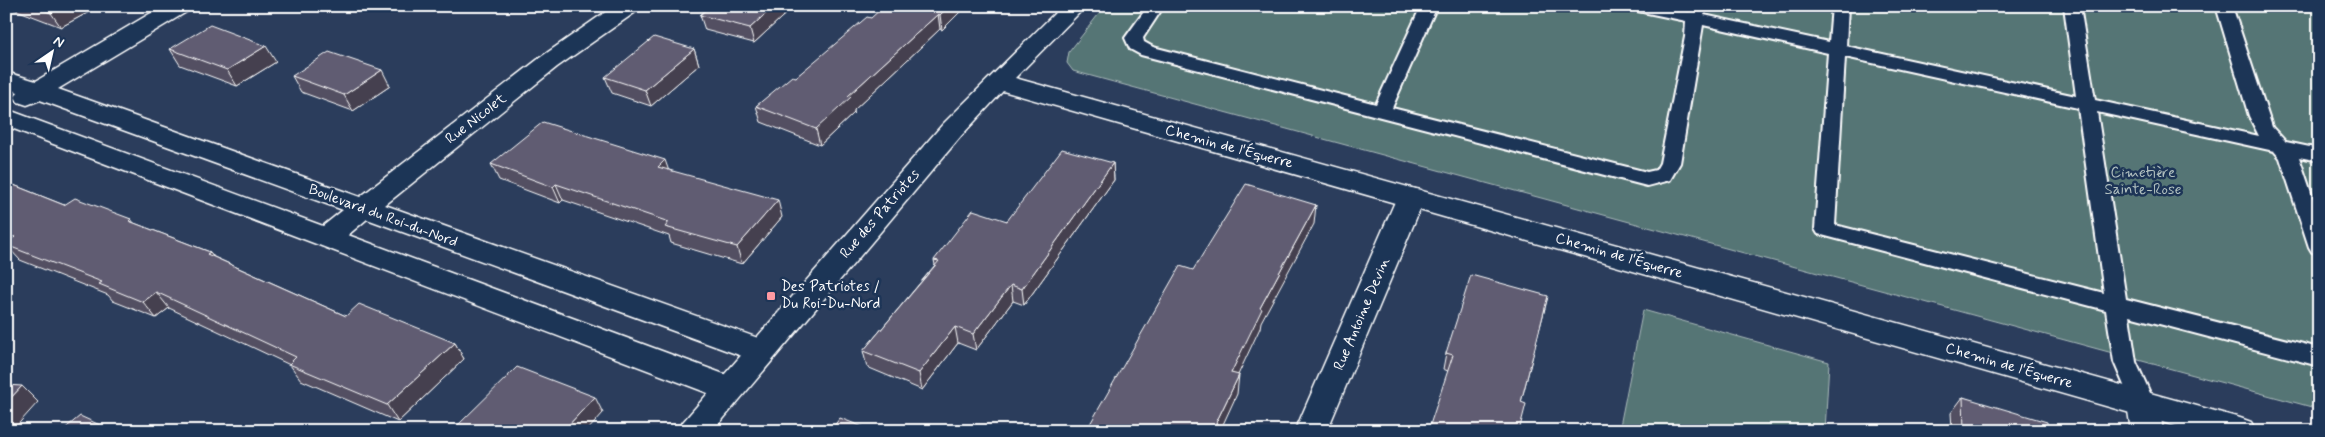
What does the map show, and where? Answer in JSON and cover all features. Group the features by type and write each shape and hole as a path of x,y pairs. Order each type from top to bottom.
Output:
{"street":[{"path":"6,109 180,6"},
{"name":"Rue Nicolet","path":"327,237 549,62 629,6"},
{"name":"Rue des Patriotes","path":"694,431 952,130 1075,6"},
{"name":"Boulevard du Roi-du-Nord","path":"6,79 761,351"},
{"name":"Chemin de l'Équerre","path":"999,81 1049,97 1411,197 2145,418 2240,431"},
{"path":"6,117 729,389"},
{"name":"Rue Antoine Devin","path":"1312,431 1411,197"}],"lane":[{"path":"1156,6 1134,38 1134,42 1141,48 1169,58 1640,178 1656,178 1663,175 1670,163 1697,12"},
{"path":"1381,112 1429,6"},
{"path":"1639,6 1697,12 1837,50 2319,155"},
{"path":"1840,6 1825,229 2319,357"},
{"path":"2072,6 2125,362 2145,418"},
{"path":"2224,6 2258,116 2264,130 2292,162 2319,247"}],"green space":[{"name":"Cimetière Sainte-Rose","path":"1105,6 2319,6 2319,409 1073,71 1067,63 1069,52"},
{"path":"1643,310 1829,362 1825,431 1619,431"}],"building":[{"path":"33,6 64,6 51,13"},
{"path":"710,6 774,6 750,28 700,15"},
{"path":"884,6 949,6 848,96 851,97 816,129 756,106 792,76 796,77 867,17 871,18"},
{"path":"210,25 266,46 227,70 170,49"},
{"path":"654,37 694,49 645,90 605,77"},
{"path":"329,52 382,70 344,95 292,76"},
{"path":"543,122 665,160 658,167 778,200 737,247 665,227 669,222 556,184 553,187 491,164"},
{"path":"1062,149 1113,163 1022,289 1011,285 973,334 955,327 919,373 863,351 939,261 934,260 973,210 1007,221"},
{"path":"6,182 64,205 75,198 131,219 129,221 210,252 207,254 346,316 359,304 455,343 387,405 289,364 296,357 156,292 143,302 99,284 102,282 6,245 15,237 6,234"},
{"path":"1246,184 1316,205 1260,308 1262,309 1231,373 1239,375 1212,431 1086,431 1180,266 1193,270"},
{"path":"1471,275 1548,296 1521,402 1526,404 1519,431 1428,431 1453,355 1446,353"},
{"path":"517,367 595,397 563,431 464,431 456,427"},
{"path":"6,385 22,386 6,403"},
{"path":"1963,397 2047,422 2048,431 1964,431"},
{"path":"80,416 113,431 62,431"},
{"path":"840,418 873,431 830,431"},
{"path":"1937,425 1959,431 1937,431"}],"place":[{"name":"Des Patriotes / Du Roi-Du-Nord","path":"771,296"}]}
